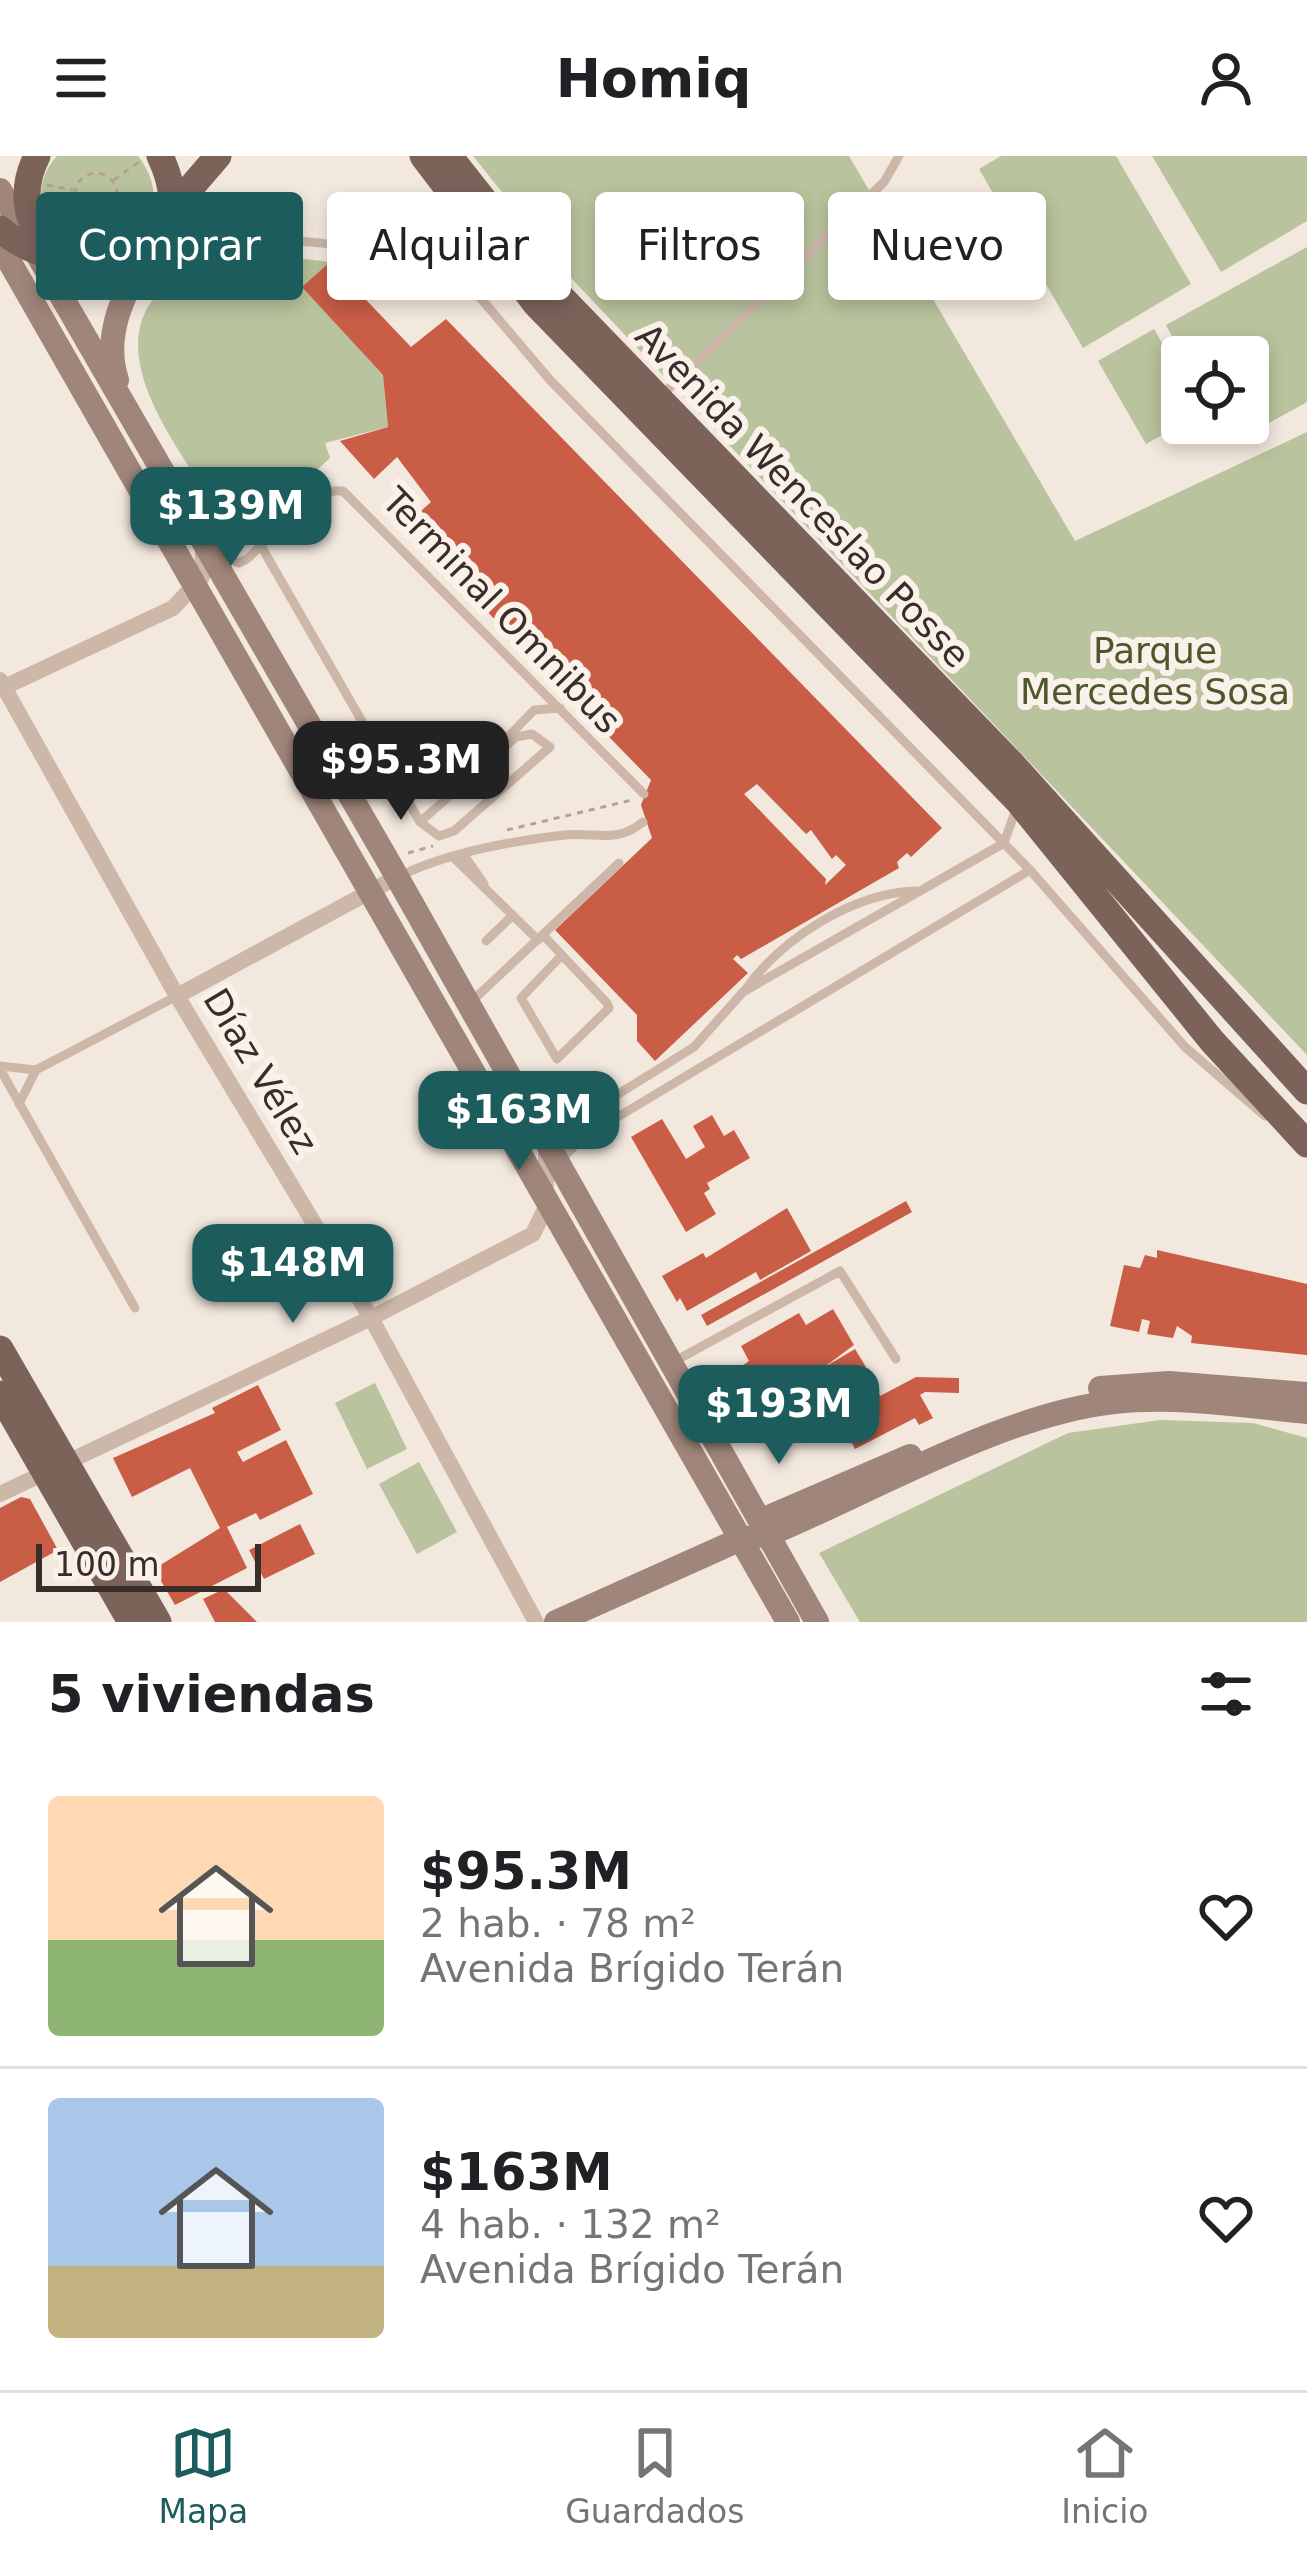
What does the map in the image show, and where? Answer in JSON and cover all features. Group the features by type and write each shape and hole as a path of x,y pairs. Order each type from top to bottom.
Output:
{"main road":[{"path":"189,192 218,156"},
{"path":"423,156 450,192"},
{"name":"Avenida Wenceslao Posse","path":"448,156 548,281 1012,764 1307,1090"},
{"path":"150,158 168,176 165,192"},
{"path":"18,247 30,219 19,183"},
{"path":"19,183 18,247 197,584 546,1207 741,1539 805,1617"},
{"path":"18,247 132,422 401,866 468,1005 766,1527 805,1617"},
{"path":"124,300 110,345 132,422"},
{"path":"536,300 1018,800 1212,1040 1307,1146"},
{"path":"0,1349 131,1622"},
{"path":"805,1617 796,1544 827,1501 996,1419 1072,1393 1147,1383 1307,1394"},
{"path":"0,1394 158,1622"},
{"path":"565,1620 827,1501 1075,1408 1145,1400 1307,1412"},
{"path":"728,1463 746,1483 771,1497 827,1501"}],"street":[{"path":"2,685 173,608 197,584 206,563 202,540"},
{"path":"173,608 202,612 222,629"},
{"name":"Díaz Vélez","path":"2,685 177,996 371,1318 536,1622"},
{"path":"177,996 370,892 401,866"},
{"path":"0,1494 371,1318 532,1234 546,1207 546,1139"}],"lane":[{"path":"659,397 884,182 899,156"},
{"path":"483,300 550,380 1030,870 1185,1047 1307,1146"},
{"name":"Terminal Omnibus","path":"261,546 314,496 328,489 344,491 644,794"},
{"path":"202,540 223,558 239,563 261,546 420,822 439,836 454,831 550,747 532,734 503,745"},
{"path":"420,822 534,710 560,708"},
{"path":"743,992 1004,843 1018,800"},
{"path":"401,866 569,834 608,839 627,835 643,822"},
{"path":"459,856 513,914 562,955 608,1003 610,1013 556,1058 521,998 562,955"},
{"path":"468,1005 619,863"},
{"path":"559,1164 580,1139 1030,870"},
{"path":"546,1139 694,1047 777,951 881,892 922,890"},
{"path":"486,941 513,914"},
{"path":"0,1068 36,1070 177,996"},
{"path":"0,1068 135,1308"},
{"path":"20,1104 36,1070"},
{"path":"670,1364 840,1271 896,1359"},
{"path":"712,1436 808,1388"}],"path":[{"path":"112,181 150,158"},
{"path":"75,190 92,173 112,181"},
{"path":"75,190 83,211 101,214 116,198 112,181"},
{"path":"19,183 75,190"},
{"path":"488,834 624,804 644,794"},
{"path":"401,866 442,844"}],"green space":[{"path":"57,156 138,156 152,192 41,192"},
{"name":"Parque Mercedes Sosa","path":"473,156 849,156 870,192 828,192 828,300 934,300 1075,541 1307,432 1307,1055 573,280 571,192 502,192"},
{"path":"1001,156 1116,156 1191,284 1083,348 1046,284 1046,192 992,192 979,169"},
{"path":"1152,156 1307,156 1307,221 1221,272"},
{"path":"1307,247 1307,402 1269,423 1269,336 1172,336 1166,325"},
{"path":"303,259 327,265 303,287"},
{"path":"303,287 383,375 388,427 325,443 330,458 239,542 161,420 144,380 138,342 148,307 155,300 303,300"},
{"path":"1154,329 1161,341 1161,435 1146,444 1098,361"},
{"path":"375,1383 407,1449 367,1469 335,1403"},
{"path":"1160,1420 1253,1423 1307,1438 1307,1622 860,1622 819,1553 1068,1433"},
{"path":"419,1462 457,1532 417,1554 379,1484"}],"building":[{"path":"327,265 327,300 366,300 411,347 446,319 942,828 911,857 907,853 897,862 899,868 741,959 737,955 733,959 748,973 655,1061 637,1041 637,1015 555,930 652,838 641,805 651,780 404,526 431,502 397,457 374,479 340,441 388,427 383,375 303,288","holes":["757,784 806,834 811,830 832,859 836,855 846,865 825,885 826,879 744,794"]},
{"path":"712,1115 724,1136 734,1130 750,1158 707,1183 710,1189 704,1193 716,1214 686,1232 631,1137 662,1119 686,1159 705,1147 693,1126"},
{"path":"906,1201 912,1212 707,1326 701,1315"},
{"path":"787,1208 811,1251 760,1280 756,1272 687,1311 680,1298 677,1302 662,1276 703,1253 706,1258"},
{"path":"1157,1250 1307,1284 1307,1355 1191,1343 1192,1336 1177,1326 1173,1338 1147,1334 1150,1321 1142,1319 1139,1332 1110,1326 1124,1265 1140,1268 1145,1255 1157,1258"},
{"path":"833,1309 854,1345 823,1368 855,1349 866,1367 853,1375 847,1365 818,1381 811,1370 760,1399 742,1366 749,1361 741,1346 799,1313 806,1325"},
{"path":"916,1377 959,1378 959,1393 925,1392 920,1395 933,1418 919,1425 915,1418 855,1449 835,1409 876,1387 880,1396"},
{"path":"258,1385 281,1430 237,1452 243,1462 286,1440 313,1494 260,1520 256,1513 227,1527 247,1568 175,1605 154,1569 220,1528 190,1468 132,1497 113,1458 215,1413 212,1408"},
{"path":"21,1497 30,1499 58,1550 0,1582 0,1508"},
{"path":"300,1524 315,1554 264,1579 249,1550"},
{"path":"224,1589 257,1622 215,1622 203,1599"}]}
